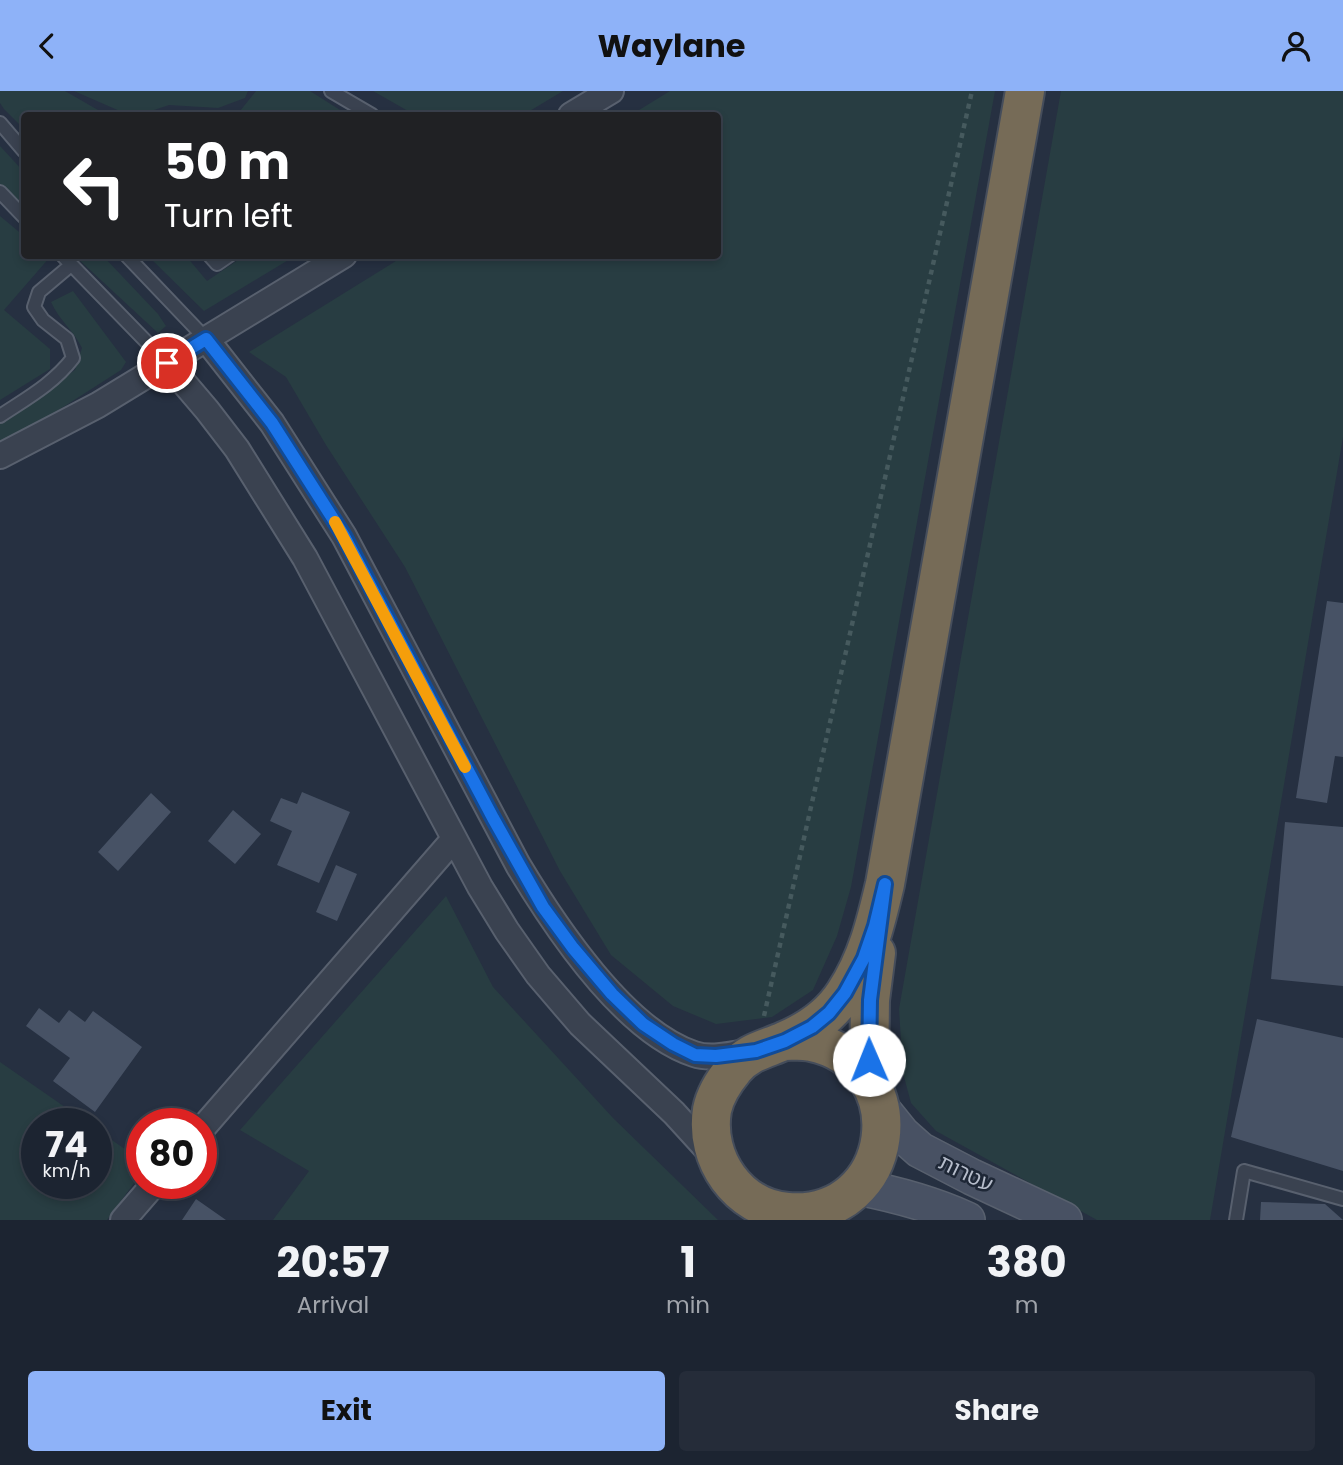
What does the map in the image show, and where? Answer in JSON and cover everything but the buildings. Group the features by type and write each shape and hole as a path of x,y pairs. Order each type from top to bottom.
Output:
{"highway":[{"path":"885,884 872,937 845,993 829,1013 812,1027 770,1046 736,1066 721,1086 712,1109 710,1134 716,1159 732,1184 760,1212 801,1213 846,1202 871,1170 879,1150 883,1129 875,1094 870,1000 885,884 1025,91"},
{"path":"770,1046 809,1041 832,1048 853,1062 875,1094"}],"street":[{"path":"576,112 611,91"},
{"path":"0,456 98,405 337,259"},
{"path":"206,339 272,423 344,536 518,865 543,907 573,948 612,994 643,1024 695,1055 716,1056 770,1046"},
{"path":"167,363 237,449 305,558 500,920 538,975 580,1024 674,1113 716,1159"},
{"path":"217,1112 454,839"},
{"name":"עטרות","path":"875,1094 902,1134 920,1150 1064,1220"},
{"name":"עטרות","path":"846,1202 884,1192 967,1220"},
{"path":"123,1220 141,1199"}],"lane":[{"path":"331,91 367,112"},
{"path":"0,123 21,148"},
{"path":"0,193 21,214"},
{"path":"130,259 206,339"},
{"path":"0,415 46,387 63,372 73,358 67,339 43,320 34,307 39,292 66,260 167,363"},
{"path":"1236,1220 1244,1171 1343,1199"}],"path":[{"path":"770,1046 972,91"}],"green space":[{"path":"0,91 65,91 103,112 21,112 21,126 0,103"},
{"path":"74,91 248,91 245,98 218,108 169,105 148,112 122,112"},
{"path":"256,91 310,91 343,112 235,112 240,111"},
{"path":"373,91 563,91 528,112 410,112"},
{"path":"670,91 995,91 851,887 837,936 813,990 772,1017 716,1024 673,1006 611,955 560,871 405,567 326,445 286,377 249,352 399,259 721,259 721,112 636,112"},
{"path":"1061,91 1343,91 1343,437 1210,1220 1097,1220 936,1131 911,1103 903,1073 899,1009"},
{"path":"0,146 21,169 21,205 0,185"},
{"path":"0,216 21,234 21,259 48,259 4,310 50,349 50,369 0,400"},
{"path":"78,259 106,259 158,314 166,326 158,333"},
{"path":"151,259 189,259 207,281 240,259 290,259 204,311"},
{"path":"73,291 126,362 121,370 0,444 0,419 30,402 75,370 82,348 51,302"},
{"path":"446,896 493,987 613,1118 718,1220 273,1220 309,1171 240,1130"},
{"path":"0,1062 66,1108 21,1108 21,1199 112,1199 112,1140 126,1150 126,1194 107,1220 0,1220"}],"slow traffic":[{"path":"335,522 465,767"}],"route":[{"path":"167,363 206,339 272,423 344,536 518,865 543,907 612,994 643,1024 695,1055 716,1056 756,1051 785,1041 812,1027 829,1013 845,993 864,958 885,884 870,1000 869,1060"}]}
